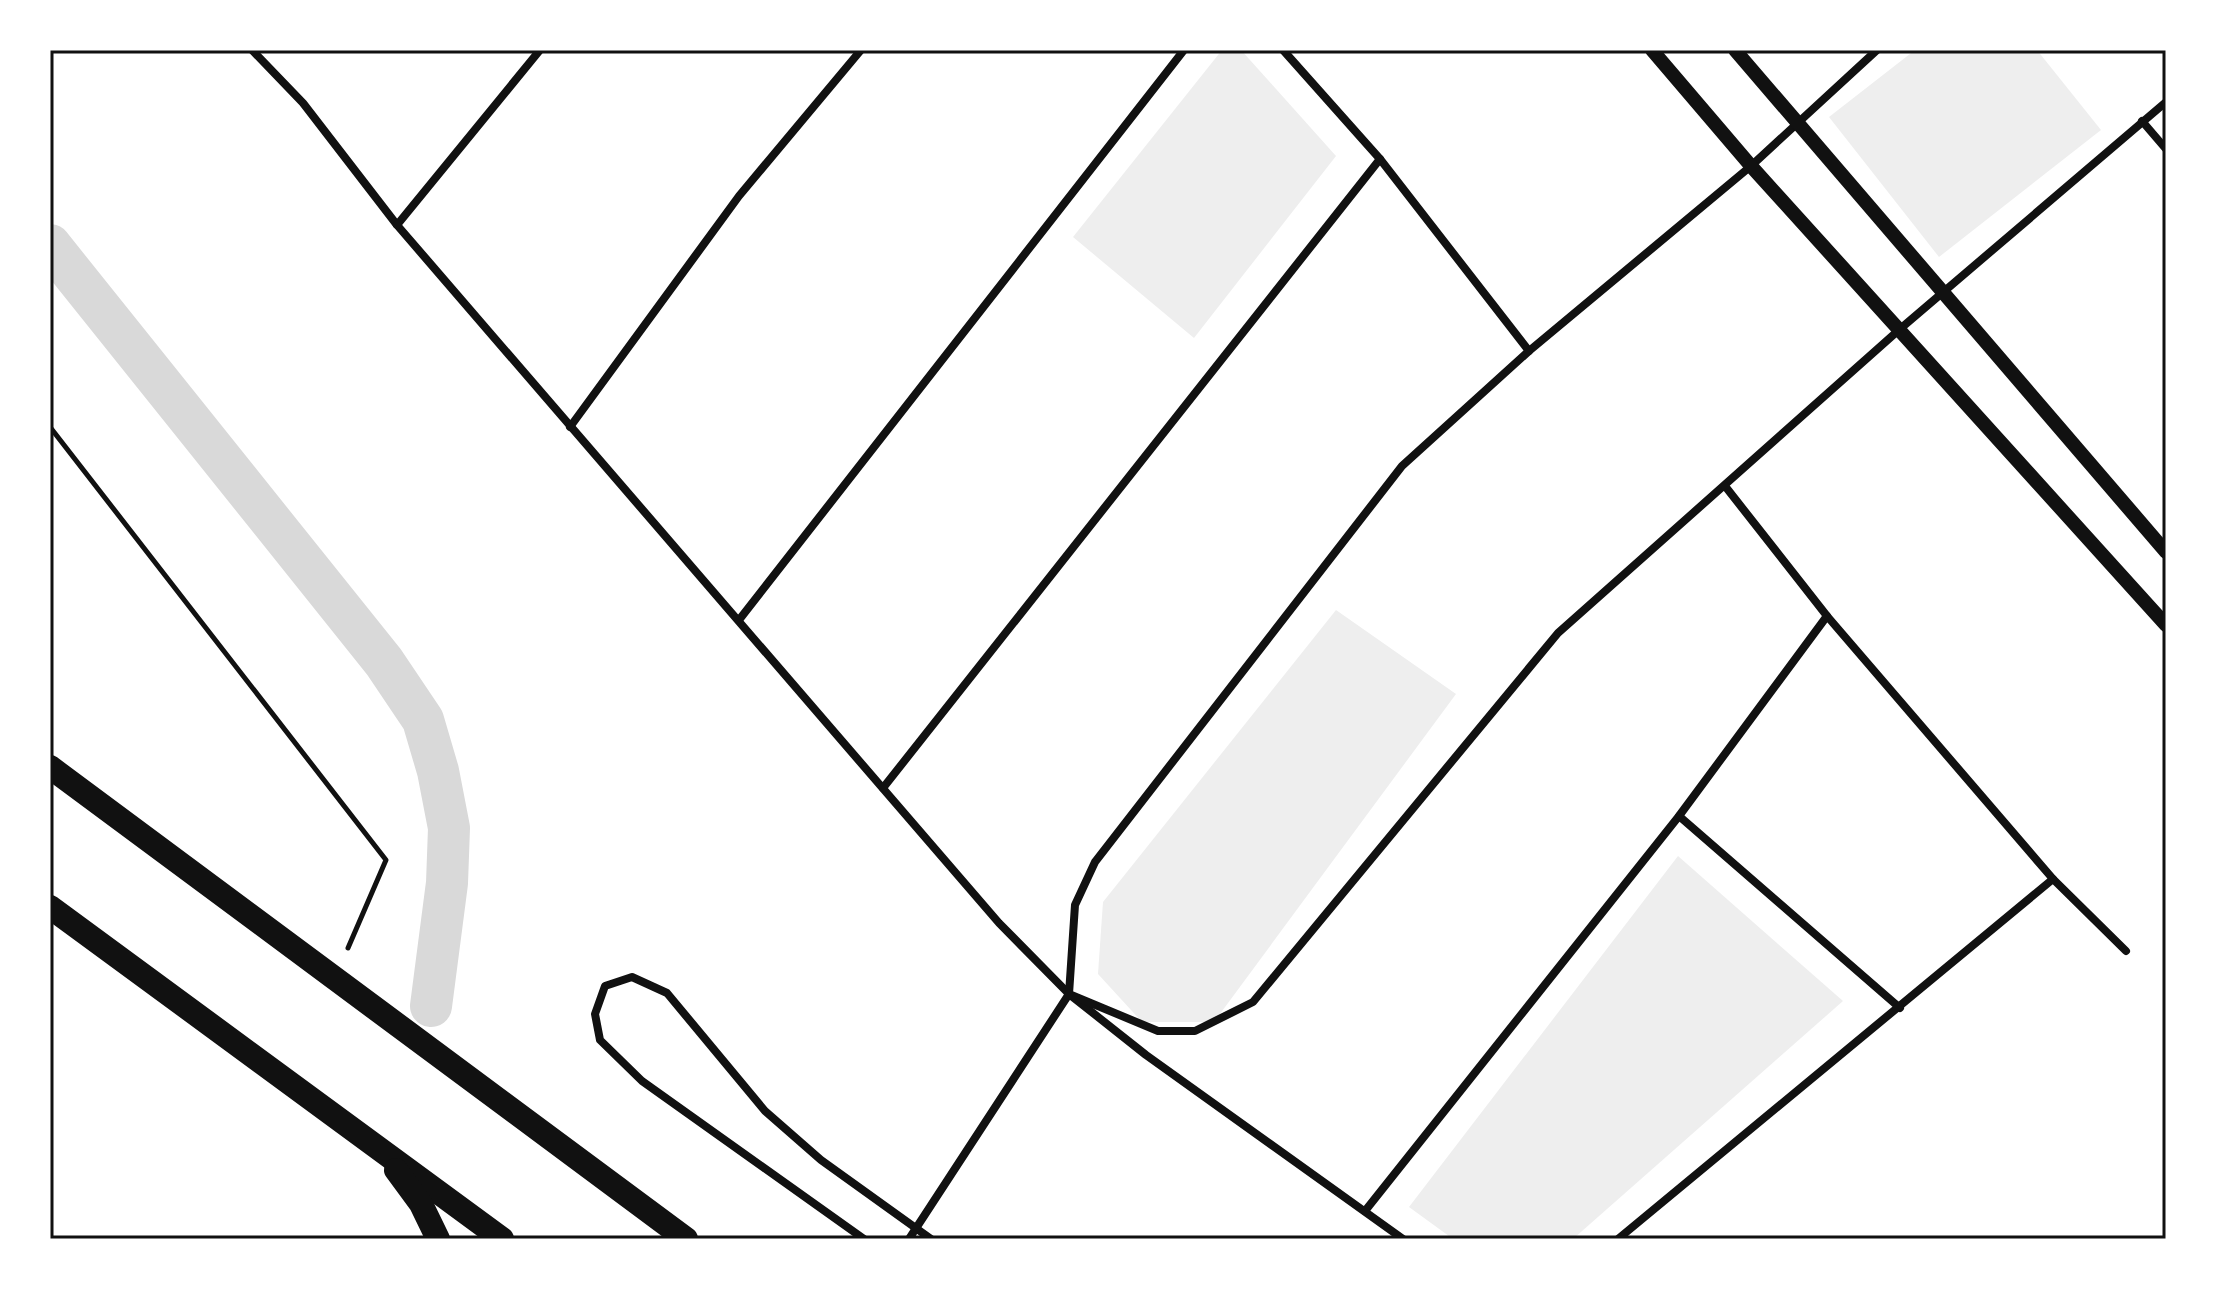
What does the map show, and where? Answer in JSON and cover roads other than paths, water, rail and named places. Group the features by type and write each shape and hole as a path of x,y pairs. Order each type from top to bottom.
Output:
{"highway":[{"path":"50,767 686,1239"},
{"path":"50,907 502,1239"},
{"path":"360,1134 406,1182 438,1239"}],"street":[{"path":"252,50 303,103 397,225 999,923 1069,994 1146,1055 1403,1239"},
{"path":"397,225 540,50"},
{"path":"570,427 739,196 861,50"},
{"path":"739,620 1184,50"},
{"path":"1283,50 1380,159 1529,351"},
{"path":"1652,50 1751,166 2166,625"},
{"path":"1735,50 2166,552"},
{"path":"909,1239 1069,994 1075,905 1095,862 1402,466 1529,351 1751,166 1877,50"},
{"path":"1069,994 1158,1031 1195,1031 1253,1002 1558,633 1900,329 2166,102"},
{"path":"2142,121 2166,149"},
{"path":"883,788 1380,159"},
{"path":"1725,486 1827,616 2053,879 2126,951"},
{"path":"1365,1211 1679,816 1827,616"},
{"path":"1679,816 1900,1008"},
{"path":"1618,1239 2053,879"},
{"path":"864,1239 642,1081 610,1050 600,1040 595,1014 605,986 632,977 667,993 765,1111 821,1160 931,1239"}],"waterway":[{"path":"50,245 384,662 423,720 438,771 449,828 447,883 431,1006"}]}
